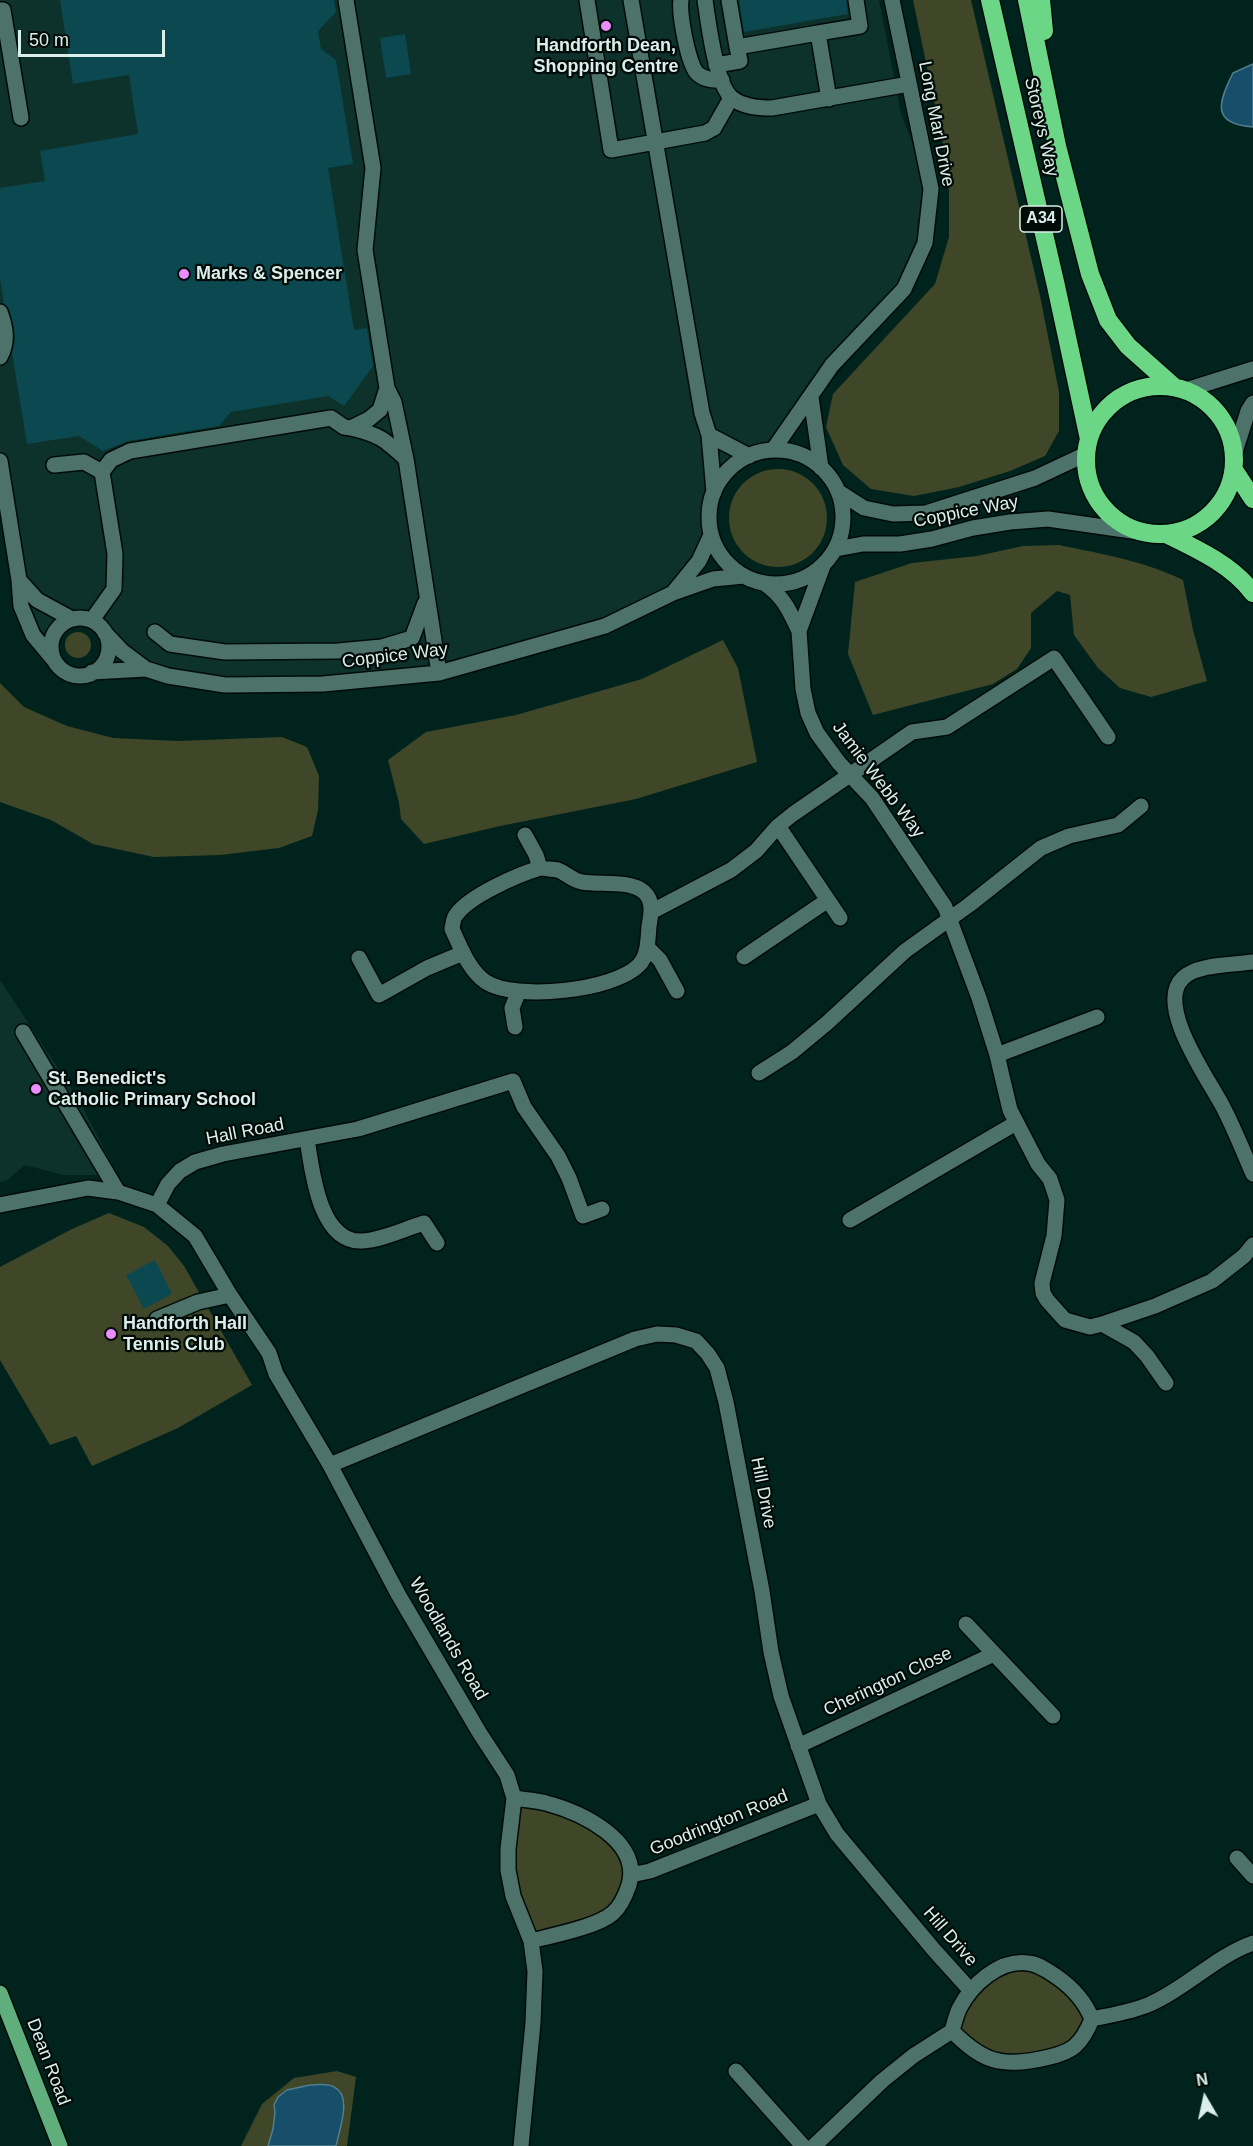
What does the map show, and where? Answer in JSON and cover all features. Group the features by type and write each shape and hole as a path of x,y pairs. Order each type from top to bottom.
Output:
{"highway":[{"name":"Storeys Way","path":"990,0 1056,286 1087,446"},
{"name":"Storeys Way","path":"1027,0 1057,146 1090,274 1108,320 1128,346 1179,388"},
{"path":"1041,0 1057,146"},
{"path":"1087,446 1101,414 1121,396 1146,387 1179,388"},
{"name":"A34","path":"1166,534 1198,524 1222,501 1234,470 1235,452 1227,425 1210,404 1179,388"},
{"name":"A34","path":"1087,446 1088,479 1099,502 1116,520 1139,532 1166,534 1204,552 1246,583 1253,593"},
{"path":"1234,470 1253,499"}],"main road":[{"name":"Dean Road","path":"0,1993 60,2146"}],"street":[{"path":"346,0 373,168 364,250 387,388 394,402 405,459 439,673"},
{"path":"587,0 611,150 690,136 714,128 731,98"},
{"path":"631,0 702,413 709,435 714,492 710,513 711,535 721,556 732,567 744,576 764,583 785,584 806,578 823,566 836,549 842,531 843,511 839,492 830,477 808,459 791,452 773,450 749,456 731,468 714,492"},
{"path":"681,0 692,66 698,74 708,79 722,80"},
{"path":"705,0 716,65 731,98 744,104 759,108 772,108 909,84"},
{"path":"716,65 740,61 729,0"},
{"path":"737,47 860,26 856,0"},
{"name":"Long Marl Drive","path":"773,450 832,365 904,289 925,243 931,189 892,0"},
{"path":"0,10 3,10 21,118"},
{"path":"818,33 829,99"},
{"path":"0,312 6,335 0,357"},
{"path":"1179,388 1253,369"},
{"path":"351,428 369,419 380,410 387,388"},
{"path":"811,397 821,468"},
{"path":"1235,452 1248,411 1253,403"},
{"path":"92,620 114,589 115,554 102,472 111,460 130,451 331,418 344,427 384,438 405,459"},
{"path":"709,435 749,456"},
{"name":"Coppice Way","path":"839,492 864,508 893,514 926,513 1035,478 1087,446"},
{"path":"0,460 21,606 33,635 58,666 74,675 92,672 100,667 108,651 108,642 105,633 92,620 72,619 63,623 56,630 52,639 53,658"},
{"path":"54,465 84,462 102,472"},
{"name":"Coppice Way","path":"836,549 863,544 900,544 932,540 973,528 1048,519 1139,532"},
{"name":"Coppice Way","path":"673,593 699,561 711,535"},
{"name":"Jamie Webb Way","path":"799,631 823,566"},
{"name":"Coppice Way","path":"105,633 122,651 146,669 168,676 225,685 323,684 439,673 605,626 673,593 713,579 744,576"},
{"path":"19,580 37,600 72,619"},
{"name":"Jamie Webb Way","path":"764,583 777,592 788,606 799,631 802,689 808,713 817,733 850,775 872,798 948,913 979,998 997,1055 1006,1096 1016,1123 1038,1164 1050,1179 1058,1200 1054,1236 1044,1272 1043,1293 1056,1312 1065,1320 1090,1327 1102,1324"},
{"path":"155,632 170,644 225,652 338,651 382,647 412,638 426,600"},
{"path":"651,912 731,870 756,851 778,826 912,732 946,727 1054,658 1108,737"},
{"name":"Coppice Way","path":"92,672 146,669"},
{"path":"759,1073 792,1052 827,1023 948,913 1041,848 1069,836 1118,825 1141,806"},
{"path":"778,826 840,918"},
{"path":"525,835 540,868"},
{"path":"540,868 558,870 579,882 632,885 644,891 649,899 651,912 647,946 640,964 627,974 576,989 519,993 486,983 475,972 452,929 454,916 471,901 520,874 540,868"},
{"path":"744,957 828,900"},
{"path":"647,946 660,960 677,991"},
{"path":"358,958 379,995 427,968 464,953"},
{"path":"1253,962 1197,969 1182,979 1175,992 1176,1009 1190,1051 1223,1106 1253,1174"},
{"path":"515,1028 513,1008 519,993"},
{"path":"997,1055 1097,1017"},
{"path":"23,1032 118,1192"},
{"name":"Hall Road","path":"157,1204 168,1184 180,1171 195,1162 223,1154 358,1130 513,1081 524,1107 558,1156 583,1216 602,1209"},
{"path":"850,1220 1016,1123"},
{"path":"307,1140 314,1182 322,1207 333,1227 346,1238 361,1241 424,1222 437,1243"},
{"path":"0,1205 88,1188 118,1192 157,1204"},
{"name":"Woodlands Road","path":"157,1204 195,1236 268,1353 276,1374 330,1465 399,1594 479,1732 507,1775 514,1798 508,1870 513,1896 531,1941 535,1971 533,2023 521,2146"},
{"path":"1102,1324 1155,1306 1212,1281 1244,1256 1253,1245"},
{"path":"157,1319 198,1302 230,1294"},
{"path":"1102,1324 1134,1342 1166,1383"},
{"name":"Hill Drive","path":"330,1465 634,1339 657,1334 676,1335 696,1341 717,1368 726,1402 781,1696 819,1804 837,1834 971,1991"},
{"path":"966,1624 1053,1716"},
{"name":"Cherington Close","path":"798,1746 993,1654"},
{"name":"Goodrington Road","path":"514,1798 546,1803 605,1829 620,1845 628,1859 632,1875 650,1871 819,1804"},
{"path":"1237,1858 1253,1876"},
{"path":"531,1941 600,1922 615,1912 625,1896 632,1875"},
{"path":"1092,2019 1150,2004 1178,1988 1216,1961 1253,1943"},
{"path":"814,2146 882,2080 913,2056 952,2031 958,2010 971,1991 982,1980 1003,1966 1028,1963 1041,1967 1064,1981 1085,2003 1092,2019 1087,2032 1074,2047 1059,2054 1026,2061 999,2061 985,2056 967,2045 952,2031"},
{"path":"736,2071 803,2146"}],"shaded area":[{"path":"0,0 879,0 901,114 931,189 925,243 904,289 832,365 773,450 756,453 741,460 722,479 714,492 710,506 711,535 673,593 605,626 439,673 323,684 168,676 106,657 107,641 103,631 81,617 74,616 57,623 46,637 33,618 17,581 0,462"},
{"path":"1253,64 1253,127 1230,122 1224,117 1222,102 1233,73"},
{"name":"St. Benedict's Catholic Primary School","path":"0,980 79,1100 116,1172 98,1175 63,1175 25,1165 6,1181 0,1182"},
{"path":"310,2085 332,2086 340,2091 343,2098 343,2114 336,2146 268,2146 273,2129 274,2105 278,2097 287,2090"}],"green space":[{"path":"913,0 971,0 1040,296 1059,392 1059,431 1045,456 1010,471 959,487 914,496 871,489 843,465 826,427 833,394 935,284 949,237 949,173"},
{"path":"778,469 797,473 812,484 823,499 827,518 823,537 812,552 797,563 778,567 759,563 744,552 733,537 729,518 733,499 744,484 759,473"},
{"path":"1059,545 1138,563 1183,580 1193,630 1207,681 1151,697 1120,688 1098,668 1074,635 1070,595 1057,591 1031,613 1031,648 1017,669 993,684 873,715 848,654 855,582 912,563 977,556 1023,546"},
{"path":"78,632 87,636 91,645 87,654 78,658 69,654 65,645 69,636"},
{"path":"723,640 738,668 757,762 636,799 500,826 424,844 401,819 388,760 426,732 516,715 642,679"},
{"path":"0,683 24,707 67,726 113,738 178,741 282,737 307,747 319,776 318,810 312,836 279,848 220,855 154,857 93,844 51,820 0,802"},
{"name":"Handforth Hall Tennis Club","path":"109,1213 144,1227 168,1246 184,1266 252,1385 178,1428 92,1466 76,1436 50,1445 0,1360 0,1267 72,1229"},
{"path":"514,1798 581,1817 628,1859 615,1912 531,1941 513,1896"},
{"path":"1003,1967 1041,1967 1092,2019 1074,2047 999,2061 952,2031 958,2010"},
{"path":"337,2071 356,2077 347,2146 241,2146 262,2104 294,2078"}],"building":[{"path":"60,0 334,0 336,12 318,31 321,49 336,60 353,164 328,168 354,330 367,328 373,366 344,406 328,396 231,412 219,426 128,441 103,451 79,436 27,444 12,353 15,341 14,327 9,309 4,303 0,279 0,188 45,181 40,151 138,134 129,75 73,84"},
{"path":"739,0 846,0 848,14 744,32"},
{"path":"405,34 411,74 386,78 380,38"},
{"path":"155,1260 172,1294 144,1309 126,1275"}],"place":[{"name":"Handforth Dean, Shopping Centre","path":"606,26"},
{"name":"Marks & Spencer","path":"184,274"},
{"name":"St. Benedict's Catholic Primary School","path":"36,1089"},
{"name":"Handforth Hall Tennis Club","path":"111,1334"}]}
